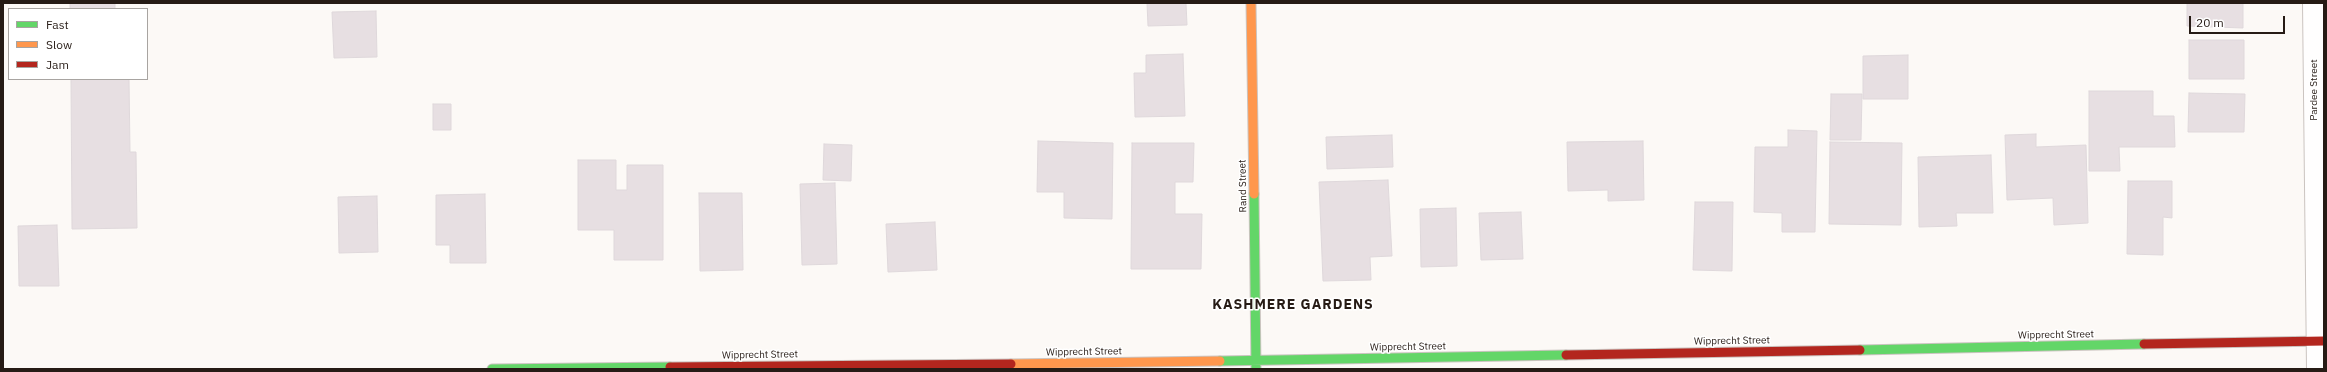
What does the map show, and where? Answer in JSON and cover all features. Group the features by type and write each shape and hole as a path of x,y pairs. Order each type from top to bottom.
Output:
{"street":[{"name":"Rand Street","path":"1251,3 1256,365"},
{"name":"Pardee Street","path":"2314,3 2320,341 2318,369"},
{"name":"Wipprecht Street","path":"492,369 1256,365 2320,341"}],"building":[{"path":"70,3 115,3 115,8 70,8"},
{"path":"1147,3 1186,3 1187,25 1148,26"},
{"path":"2187,3 2243,3 2243,28 2187,26"},
{"path":"376,11 377,57 334,58 332,12"},
{"path":"2189,40 2244,40 2244,79 2189,79"},
{"path":"1183,54 1185,116 1135,117 1134,73 1146,73 1146,55"},
{"path":"1908,55 1908,99 1863,99 1863,56"},
{"path":"71,80 129,80 130,152 136,152 137,228 72,229"},
{"path":"2089,91 2153,91 2153,116 2174,116 2175,147 2119,147 2120,171 2089,171"},
{"path":"2189,93 2245,94 2244,132 2188,132"},
{"path":"1831,94 1862,94 1861,140 1830,140"},
{"path":"433,104 451,104 451,130 433,130"},
{"path":"1788,130 1817,131 1815,232 1782,232 1782,213 1754,212 1755,147 1788,147"},
{"path":"2036,134 2036,147 2086,145 2088,223 2054,225 2053,198 2007,200 2005,135"},
{"path":"1392,135 1393,167 1327,169 1326,137"},
{"path":"1038,141 1113,143 1112,219 1064,218 1064,192 1037,192"},
{"path":"1643,141 1644,200 1608,201 1608,190 1568,191 1567,142"},
{"path":"1830,142 1902,143 1901,225 1829,224"},
{"path":"1132,143 1194,143 1193,182 1175,182 1175,214 1202,214 1201,269 1131,269"},
{"path":"824,144 852,145 851,181 823,180"},
{"path":"1991,155 1993,213 1956,213 1957,226 1919,227 1918,157"},
{"path":"578,160 616,160 616,190 627,190 627,165 663,165 663,260 614,260 614,230 578,230"},
{"path":"1388,180 1392,256 1370,257 1371,280 1323,281 1319,182"},
{"path":"2128,181 2172,181 2172,218 2163,217 2163,255 2127,254"},
{"path":"835,183 837,264 802,265 800,184"},
{"path":"699,193 742,193 743,270 700,271"},
{"path":"485,194 486,263 450,263 450,245 436,245 436,195"},
{"path":"377,196 378,252 339,253 338,197"},
{"path":"1695,202 1733,202 1732,271 1693,270"},
{"path":"1456,208 1457,266 1421,267 1420,209"},
{"path":"1521,212 1523,259 1481,260 1479,213"},
{"path":"935,222 937,270 888,272 886,224"},
{"path":"57,225 59,286 19,286 18,226"}],"traffic: fast":[{"path":"1254,194 1256,369"},
{"path":"1860,350 2144,344"},
{"path":"1220,361 1566,355"},
{"path":"492,369 670,367"}],"traffic: slow":[{"path":"1251,3 1254,194"},
{"path":"1011,364 1220,361"}],"traffic: jam":[{"path":"2144,344 2324,341"},
{"path":"1566,355 1860,350"},
{"path":"670,367 1011,364"}],"district":[{"name":"KASHMERE GARDENS","path":"1293,305"}]}
